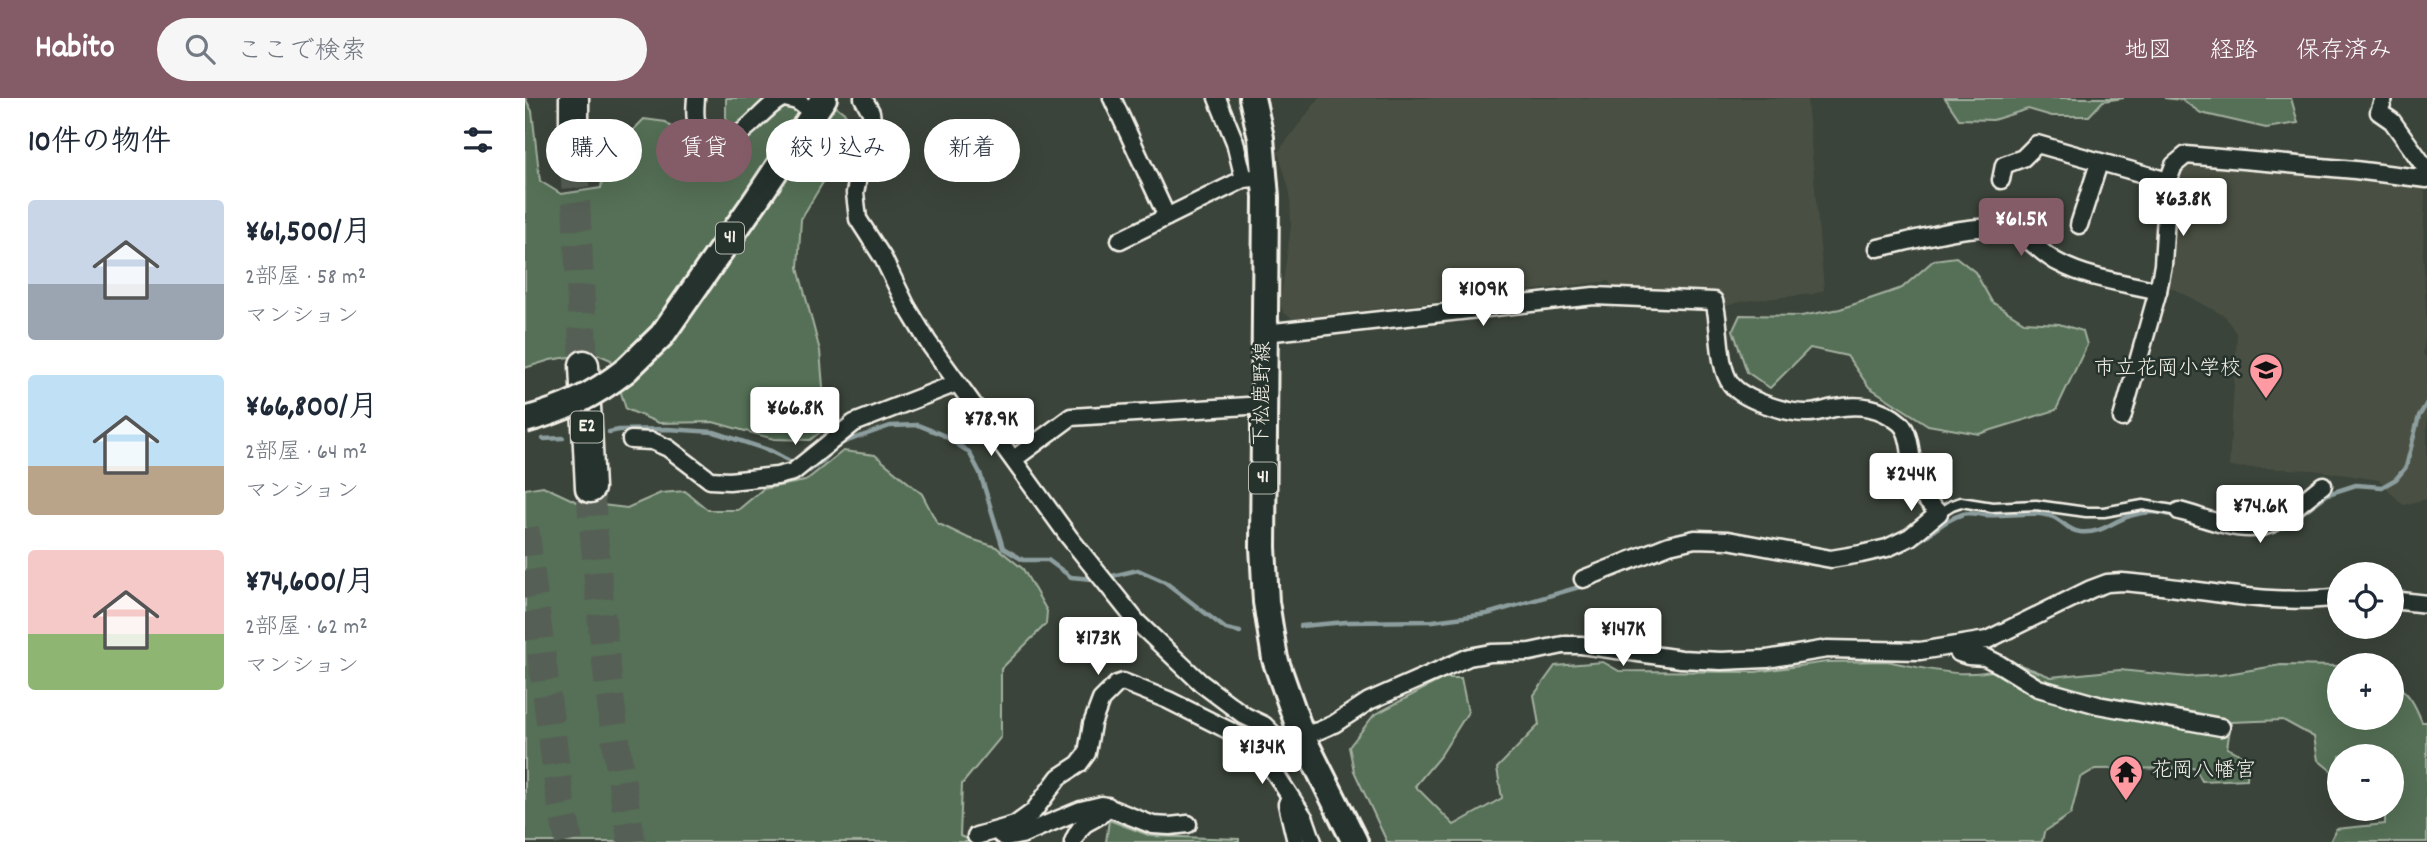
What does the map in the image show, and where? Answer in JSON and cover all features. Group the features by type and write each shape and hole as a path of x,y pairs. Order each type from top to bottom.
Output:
{"highway":[{"path":"574,98 574,119"},
{"name":"E2","path":"584,365 590,488"}],"main road":[{"name":"下松鹿野線","path":"1254,99 1255,178 1265,332 1262,547 1266,602 1275,659 1302,736 1355,842"},
{"name":"41","path":"525,420 565,407 601,390 662,335 819,106"}],"street":[{"path":"695,98 694,115 699,130 712,139 726,140 740,135 772,103 784,98 819,106"},
{"path":"863,98 871,112 873,131 868,156 858,178 855,193 858,219 883,258 927,342 1069,537 1137,622 1201,683 1245,716 1264,725 1275,736 1302,736 1334,724 1369,701 1469,657 1491,653 1529,652 1563,645 1581,645 1681,659 1721,661 1767,659 1827,649 1920,650 1955,647 1987,640 2107,583 2122,582 2255,599 2327,598"},
{"path":"1112,98 1167,217"},
{"path":"1120,240 1255,178 1235,142 1217,98"},
{"path":"2383,98 2379,112 2392,121 2427,170"},
{"path":"2001,180 2004,165 2023,158 2036,144 2168,181"},
{"path":"2122,418 2158,291 2163,265 2168,181 2174,165 2186,156 2355,170 2427,179"},
{"path":"2079,225 2099,163"},
{"path":"1878,248 1963,230 1990,227 2007,229 2019,234 2059,263 2097,277 2158,291"},
{"path":"1265,332 1594,296 1714,301 1718,313 1724,368 1730,383 1747,397 1787,410 1809,413 1861,405 1873,407 1901,424 1907,435 1912,472 1918,490 1939,513 1910,537 1887,548 1861,554 1831,559 1727,540 1695,539 1669,545 1583,579"},
{"path":"631,440 652,442 669,448 710,480 777,477 793,472 853,423 957,383"},
{"path":"1014,459 1071,417 1264,405"},
{"path":"2179,511 2231,525 2249,528 2263,526 2275,522 2323,485"},
{"path":"2404,601 2427,604"},
{"path":"1955,647 1959,653 1985,657 2038,688 2098,705 2221,727"},
{"path":"976,835 1016,825 1033,812 1059,777 1079,764 1087,753 1092,724 1101,700 1117,684 1123,682 1168,699 1240,736 1263,755 1305,819 1313,842"},
{"path":"1263,755 1275,736"},
{"path":"1290,797 1287,804 1296,842"},
{"path":"997,831 1006,838 1021,835 1081,810 1102,805 1153,825 1188,824"},
{"path":"1073,842 1082,824 1103,815 1108,806"}],"lane":[{"path":"1939,513 1961,502 1992,507 2036,505 2086,512 2143,505 2179,511"}],"shaded area":[{"path":"1319,98 1813,98 1807,100 1824,290 1813,294 1744,301 1722,307 1719,294 1613,290 1609,281 1294,319 1284,313 1280,304 1291,226 1290,192 1278,152"},
{"path":"2192,161 2418,181 2425,193 2423,253 2427,326 2423,353 2427,359 2427,503 2426,499 2403,505 2379,480 2314,470 2229,467 2237,335 2225,316 2168,286 2173,176"}],"green space":[{"path":"525,98 532,111 540,181 561,194 601,188 602,182 642,182 644,119 656,121 656,182 752,182 752,119 727,119 726,98 826,98 848,116 848,119 766,119 766,182 823,182 801,219 798,268 820,351 824,399 835,421 810,440 774,439 713,422 659,423 626,409 611,360 595,353 550,360 525,368"},
{"path":"1945,98 2124,98 2103,101 2089,116 2052,116 2028,109 1993,120 1959,119"},
{"path":"2164,98 2291,98 2298,123 2266,128 2201,113 2182,100"},
{"path":"1956,257 1975,272 1992,302 2024,322 2059,324 2083,331 2087,345 2056,410 1979,434 1928,425 1869,387 1847,356 1810,348 1770,388 1747,372 1733,330 1740,315 1801,316 1840,309 1902,288 1934,260"},
{"path":"843,451 875,455 922,494 937,523 968,538 996,547 1023,569 1047,611 1046,624 1001,669 1001,737 962,784 960,836 975,842 525,842 525,489 543,486 577,502 627,508 661,493 685,491 708,510 738,510 763,489 805,481"},
{"path":"1886,661 1952,673 1983,672 2018,664 2051,677 2120,670 2188,677 2221,675 2281,665 2327,666 2327,730 2404,730 2404,692 2422,722 2427,722 2427,842 2330,842 2336,829 2385,824 2385,821 2404,821 2404,744 2327,744 2327,767 2318,760 2314,737 2283,720 2231,722 2227,748 2248,758 2247,779 2202,781 2195,768 2095,769 2080,778 2071,814 2044,832 2042,842 1387,842 1354,771 1349,747 1374,715 1444,678 1461,678 1468,712 1441,755 1415,786 1454,825 1502,798 1497,768 1539,725 1534,695 1555,666 1603,662 1619,671 1755,672 1827,662"},
{"path":"1109,820 1151,836 1239,839 1239,842 1106,842"}],"waterway":[{"path":"2278,528 2328,494 2356,485 2382,487 2396,479 2406,467 2419,416 2427,403"},
{"path":"805,469 809,471 822,462 839,444 890,426 918,425 943,435 969,452 980,473 1003,548 1023,560 1048,560 1071,577 1092,579"},
{"path":"609,432 668,429 714,432 771,451 797,465"},
{"path":"543,439 563,438"},
{"path":"1893,553 1913,545 1945,522 1965,513 2046,515 2080,532 2095,531 2124,518 2148,512 2177,517"},
{"path":"1721,547 1740,550"},
{"path":"1108,577 1138,570 1165,582 1226,629 1240,632"},
{"path":"1301,626 1346,622 1433,621 1487,614 1586,585"}],"tunnel":[{"path":"575,182 584,365"},
{"path":"590,488 612,710 632,842"},
{"path":"525,528 559,790 569,842"}],"place":[{"name":"市立花岡小学校","path":"2266,400"},
{"name":"花岡八幡宮","path":"2126,802"}]}
